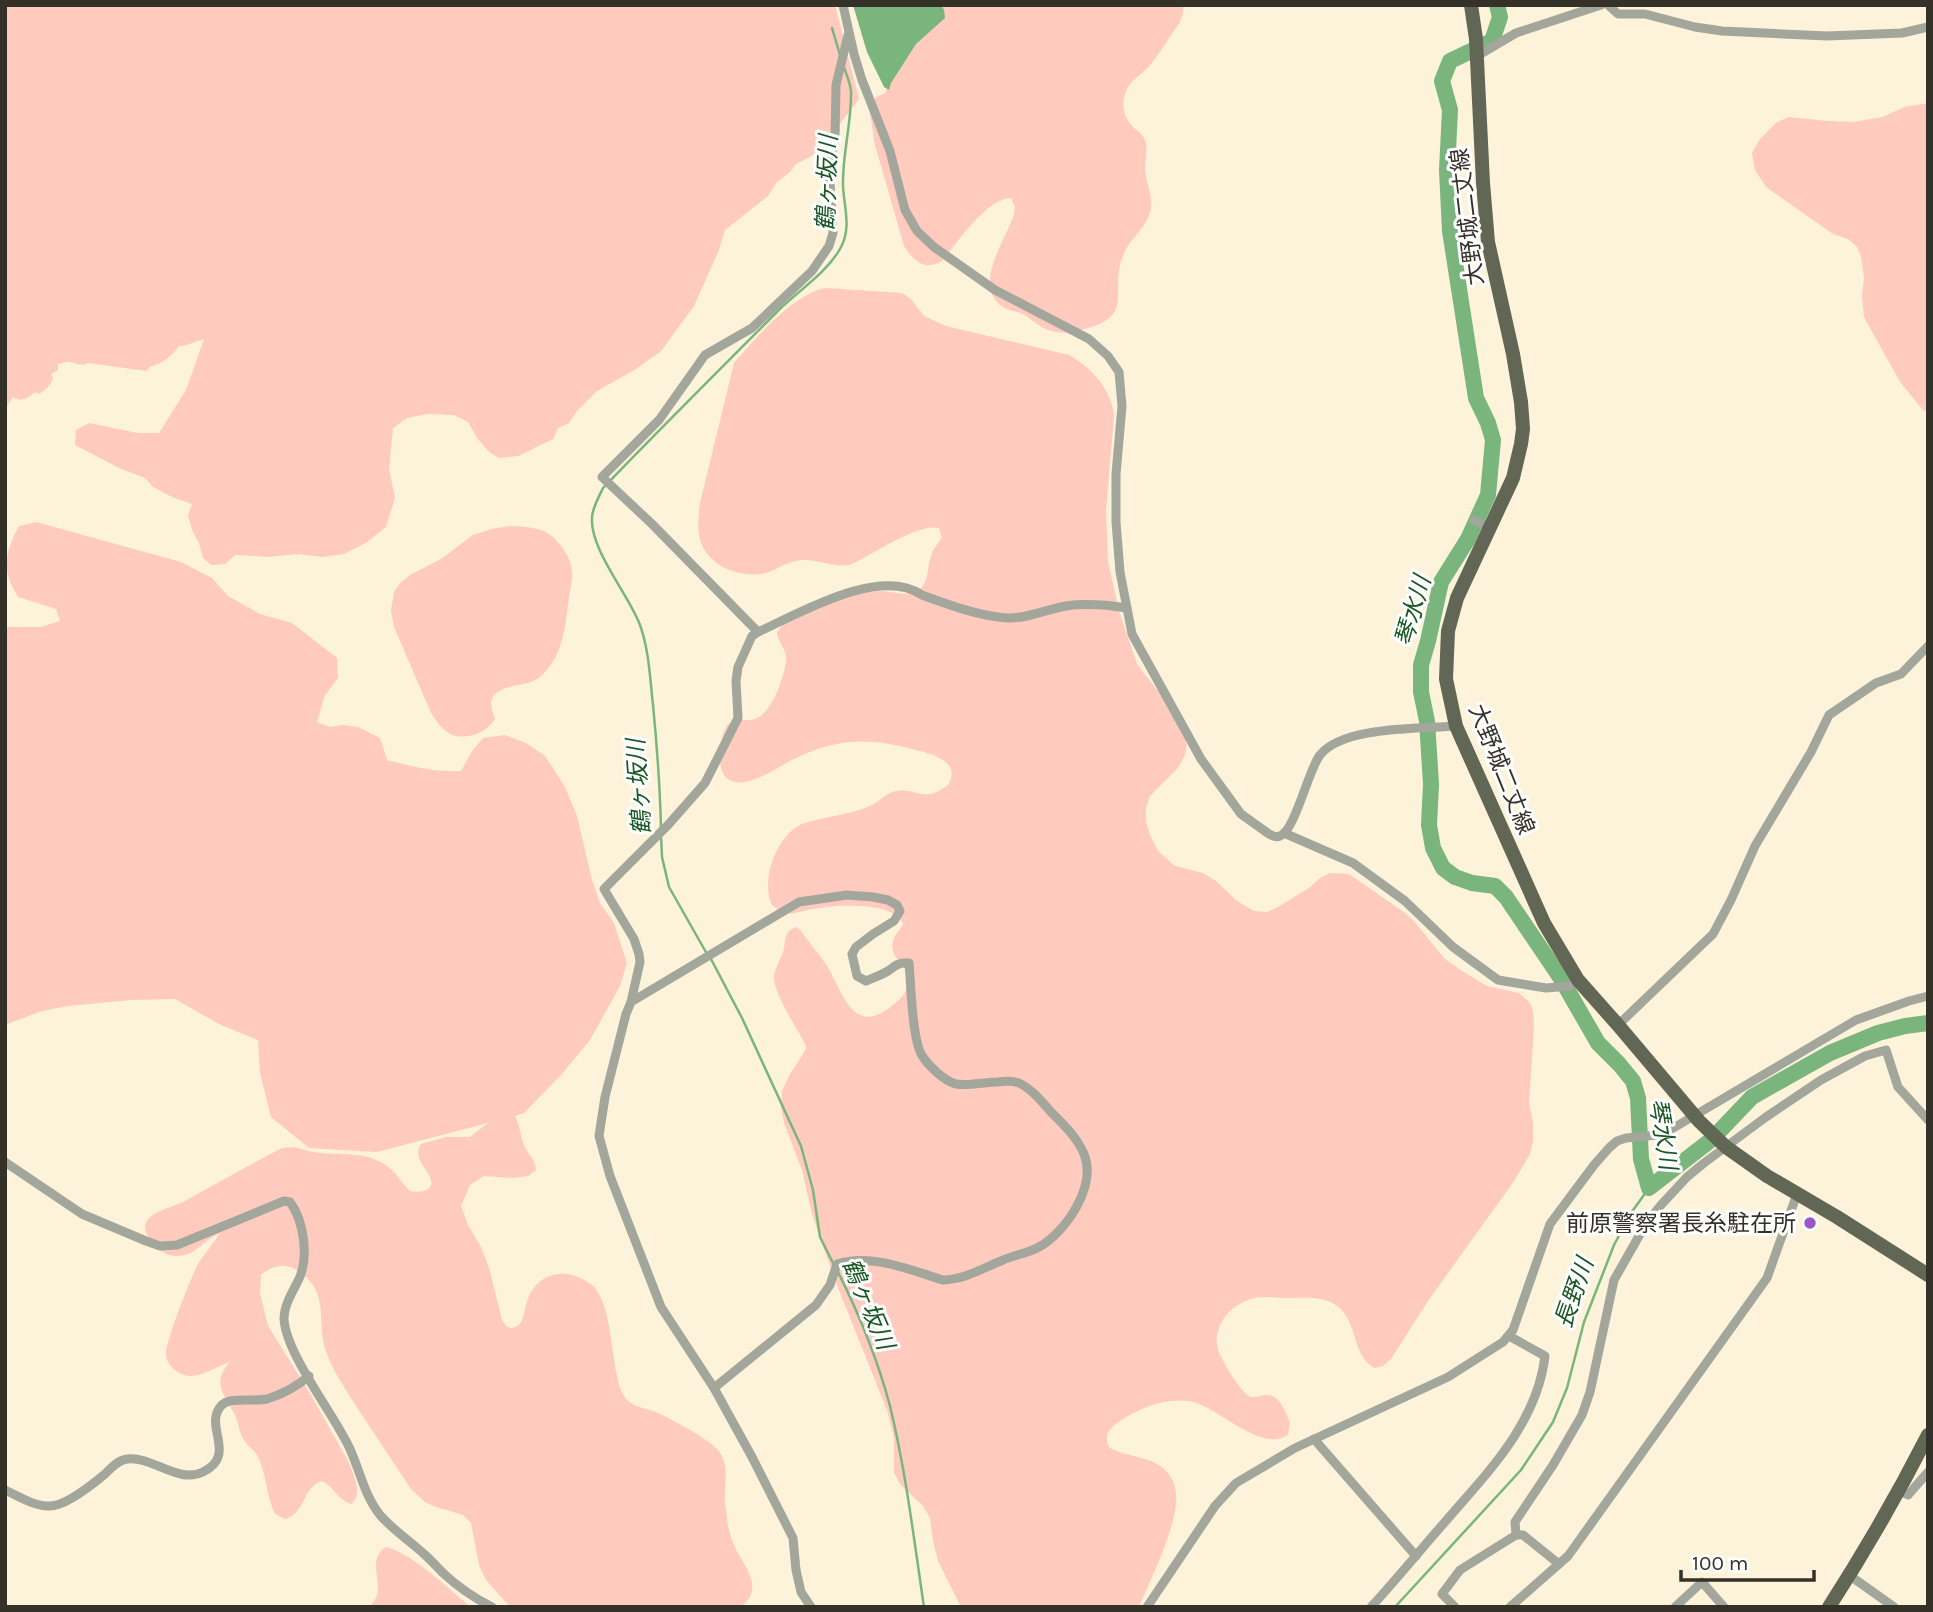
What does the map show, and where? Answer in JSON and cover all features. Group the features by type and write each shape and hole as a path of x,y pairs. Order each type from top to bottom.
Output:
{"main road":[{"name":"大野城二丈線","path":"1471,5 1476,39 1488,242 1513,354 1523,429 1513,478 1482,524 1448,631 1446,679 1456,726 1544,923 1574,983 1618,1025 1697,1119 1725,1146"},
{"path":"1725,1146 1744,1161 1928,1275"},
{"path":"1829,1607 1899,1491 1928,1435"}],"street":[{"path":"843,5 862,80 890,151 905,209 917,231 934,247 995,290 1089,339 1108,356 1119,372 1122,406 1116,474 1116,522 1120,572 1132,634 1201,759 1231,801 1249,821 1275,837 1284,833 1306,790 1319,756 1328,747 1365,733 1456,726"},
{"path":"1476,56 1516,33 1601,5"},
{"path":"1608,5 1618,14 1645,14 1722,31 1827,36 1902,33 1928,27"},
{"path":"758,632 602,477 659,421 705,355 752,328 812,271 829,246 833,233 829,166 835,138 836,85 849,30"},
{"path":"811,1607 801,1592 793,1538 714,1388 661,1307 610,1176 599,1136 605,1097 640,962 634,939 604,889 668,825 705,783 738,718 738,667 752,636 758,632 839,595 861,588 885,586 916,591 943,603 981,614 1009,618 1066,606 1099,604 1126,608"},
{"path":"1618,1025 1713,934 1755,846 1811,752 1829,715 1876,683 1901,674 1928,646"},
{"path":"1284,833 1353,863 1405,901 1453,947 1499,979 1546,988 1574,983"},
{"path":"631,1002 799,902 846,895 888,900 897,905 900,911 894,921 856,947 852,954 857,976 866,981 889,971 892,966 909,963 915,1030 923,1058 955,1084 1006,1081 1018,1083 1034,1094 1071,1132 1084,1154 1087,1167 1086,1183 1073,1214 1052,1239 1036,1249 952,1280 943,1280 881,1262 846,1261 837,1264 830,1285 816,1305 714,1388"},
{"path":"1147,1607 1228,1491 1295,1448 1439,1382 1503,1342 1509,1336 1524,1300 1550,1224 1617,1141 1657,1135 1697,1119 1856,1020 1928,996"},
{"path":"1516,1535 1515,1522 1582,1415 1590,1392 1614,1280 1647,1223 1687,1177 1725,1146 1822,1080 1883,1049 1886,1050 1898,1087 1928,1119"},
{"path":"5,1162 82,1214 160,1245 177,1245 284,1201 290,1202 299,1220 304,1258 300,1277 286,1308 285,1322 295,1352 348,1444 364,1489 380,1514 392,1528 448,1577 492,1607"},
{"path":"1510,1607 1568,1556 1767,1278 1797,1194"},
{"path":"1371,1607 1501,1457 1522,1426 1538,1390 1545,1356 1509,1336"},
{"path":"5,1490 51,1507 90,1486 120,1461 128,1459 142,1460 171,1472 190,1475 201,1473 216,1462 220,1453 215,1423 216,1413 222,1404 228,1401 264,1400 288,1391 309,1376"},
{"path":"1314,1439 1416,1556"},
{"path":"1899,1491 1908,1495 1928,1472"},
{"path":"1455,1607 1443,1594 1460,1570 1516,1535 1523,1535 1559,1564"},
{"path":"1849,1575 1894,1607"},
{"path":"1675,1607 1702,1582 1724,1607"}],"shaded area":[{"path":"5,5 835,5 859,99 823,146 796,164 776,183 768,196 725,230 694,306 661,351 597,391 569,423 558,428 553,439 518,456 499,458 489,452 468,422 454,415 427,414 407,418 393,428 389,469 395,498 386,527 367,542 344,554 322,557 298,554 269,557 235,555 225,564 211,565 203,558 192,530 188,515 192,504 172,497 153,487 145,478 75,445 76,430 89,423 138,433 159,433 186,390 204,339 179,346 167,359 146,371 88,363 58,364 58,370 51,374 53,378 43,391 39,394 35,392 22,400 13,397 5,409"},
{"path":"853,5 941,5 945,18 916,44 889,90 884,87 867,52"},
{"path":"934,5 1183,6 1180,22 1154,60 1131,83 1124,98 1126,117 1142,134 1147,149 1145,169 1151,206 1148,219 1128,245 1120,265 1115,310 1109,318 1096,325 1070,332 1050,331 1023,314 1003,307 994,298 990,287 991,274 1014,214 1015,207 1011,198 992,205 964,233 942,261 936,264 920,263 904,246 875,145 869,107 876,97 885,93"},
{"path":"1928,103 1928,413 1900,382 1864,317 1864,278 1857,247 1848,239 1833,234 1766,187 1755,170 1752,153 1760,139 1776,123 1788,117 1853,122 1883,117 1904,107"},
{"path":"825,288 902,293 911,299 924,316 946,326 1069,355 1085,366 1105,388 1114,416 1106,510 1108,562 1119,611 1137,664 1161,695 1182,730 1187,745 1178,768 1150,796 1146,808 1146,821 1158,851 1175,866 1203,873 1216,881 1237,901 1254,911 1267,912 1276,908 1330,873 1349,874 1405,913 1444,958 1487,986 1519,993 1530,1003 1533,1011 1529,1103 1533,1141 1530,1154 1391,1359 1383,1366 1374,1368 1367,1362 1358,1347 1349,1321 1332,1303 1309,1298 1253,1298 1241,1303 1223,1319 1217,1334 1218,1350 1232,1376 1247,1395 1272,1396 1279,1401 1290,1422 1288,1435 1277,1439 1265,1438 1199,1404 1179,1400 1135,1412 1108,1432 1109,1447 1158,1464 1169,1474 1175,1490 1176,1505 1169,1535 1139,1607 961,1607 938,1561 930,1518 923,1506 900,1484 894,1473 894,1438 887,1410 822,1244 802,1170 784,1123 782,1091 806,1046 774,982 788,932 797,927 801,931 827,966 843,997 857,1013 866,1017 876,1015 899,1000 908,986 909,976 893,952 894,938 903,924 897,916 887,911 860,906 818,908 789,913 772,905 768,883 778,848 793,830 802,824 865,808 896,791 932,794 948,785 952,774 948,764 932,754 864,741 816,749 745,782 728,779 721,768 721,745 727,725 737,720 756,719 762,715 778,690 786,662 786,654 777,632 783,624 855,594 881,591 908,594 918,591 927,576 932,553 942,538 939,528 918,530 849,565 803,560 761,574 731,571 714,561 702,545 698,527 700,503 734,363 763,330 788,308 813,292"},
{"path":"36,522 181,562 212,578 228,596 260,614 292,623 337,658 338,678 325,695 317,722 330,727 358,727 380,738 387,760 442,771 461,771 483,738 505,735 526,743 545,756 564,785 577,816 600,903 614,923 627,963 620,986 590,1040 524,1113 515,1116 524,1145 536,1170 528,1176 513,1178 484,1176 470,1185 461,1206 489,1268 502,1320 507,1327 513,1328 520,1323 533,1289 544,1279 564,1274 587,1282 595,1288 604,1307 618,1381 627,1400 696,1433 721,1454 725,1467 725,1504 729,1530 752,1583 751,1595 741,1607 510,1607 486,1580 479,1565 471,1523 463,1515 425,1502 411,1489 354,1403 326,1351 320,1304 314,1287 291,1267 273,1267 261,1275 260,1293 268,1326 348,1461 357,1489 355,1500 351,1504 322,1481 311,1489 292,1516 285,1519 275,1514 258,1457 242,1437 235,1415 221,1388 221,1376 230,1362 194,1376 177,1372 169,1363 167,1349 184,1296 198,1264 220,1233 187,1254 168,1255 153,1244 146,1233 146,1223 152,1215 183,1202 286,1147 318,1153 366,1156 389,1167 410,1191 424,1191 430,1187 431,1180 419,1159 421,1144 446,1137 470,1137 488,1123 377,1152 309,1148 271,1117 260,1073 258,1040 219,1024 175,999 67,1006 42,1011 5,1025 5,627 41,627 60,621 56,609 18,597 7,570 8,554 19,526"},
{"path":"509,526 531,528 550,535 568,558 572,577 562,640 554,660 540,677 495,694 491,703 495,719 491,724 475,734 456,736 444,730 431,713 394,627 391,611 394,592 410,575 441,559 473,535"},
{"path":"386,1547 419,1564 471,1607 370,1607 378,1591 376,1561"}],"waterway":[{"name":"琴水川","path":"1497,5 1500,17 1492,41 1450,61 1442,81 1450,110 1447,170 1450,231 1476,398 1493,440 1488,495 1468,539 1441,582 1421,665 1421,692 1427,721 1431,784 1429,825 1433,848 1443,868 1455,877 1472,883 1495,886 1506,897 1560,977 1598,1043 1633,1081 1638,1098 1641,1159 1649,1188 1711,1140 1752,1097 1830,1053 1878,1033 1928,1023"},
{"name":"鶴ヶ坂川","path":"832,28 840,55"},
{"name":"鶴ヶ坂川","path":"661,828 656,736 645,644 635,613 597,544 593,531 593,510 603,488 776,313 818,275 840,249 846,234 843,174 851,103 848,78 843,65"},
{"name":"鶴ヶ坂川","path":"661,835 662,857 669,887 707,954"},
{"name":"鶴ヶ坂川","path":"711,959 742,1018 801,1146 813,1190 820,1237 833,1263"},
{"name":"長野川","path":"1395,1607 1521,1470 1553,1422 1567,1388 1584,1322 1614,1245 1631,1213 1649,1188"},
{"name":"鶴ヶ坂川","path":"838,1272 867,1338 890,1406 905,1481 924,1607"}],"place":[{"name":"前原警察署長糸駐在所","path":"1810,1223"}]}
